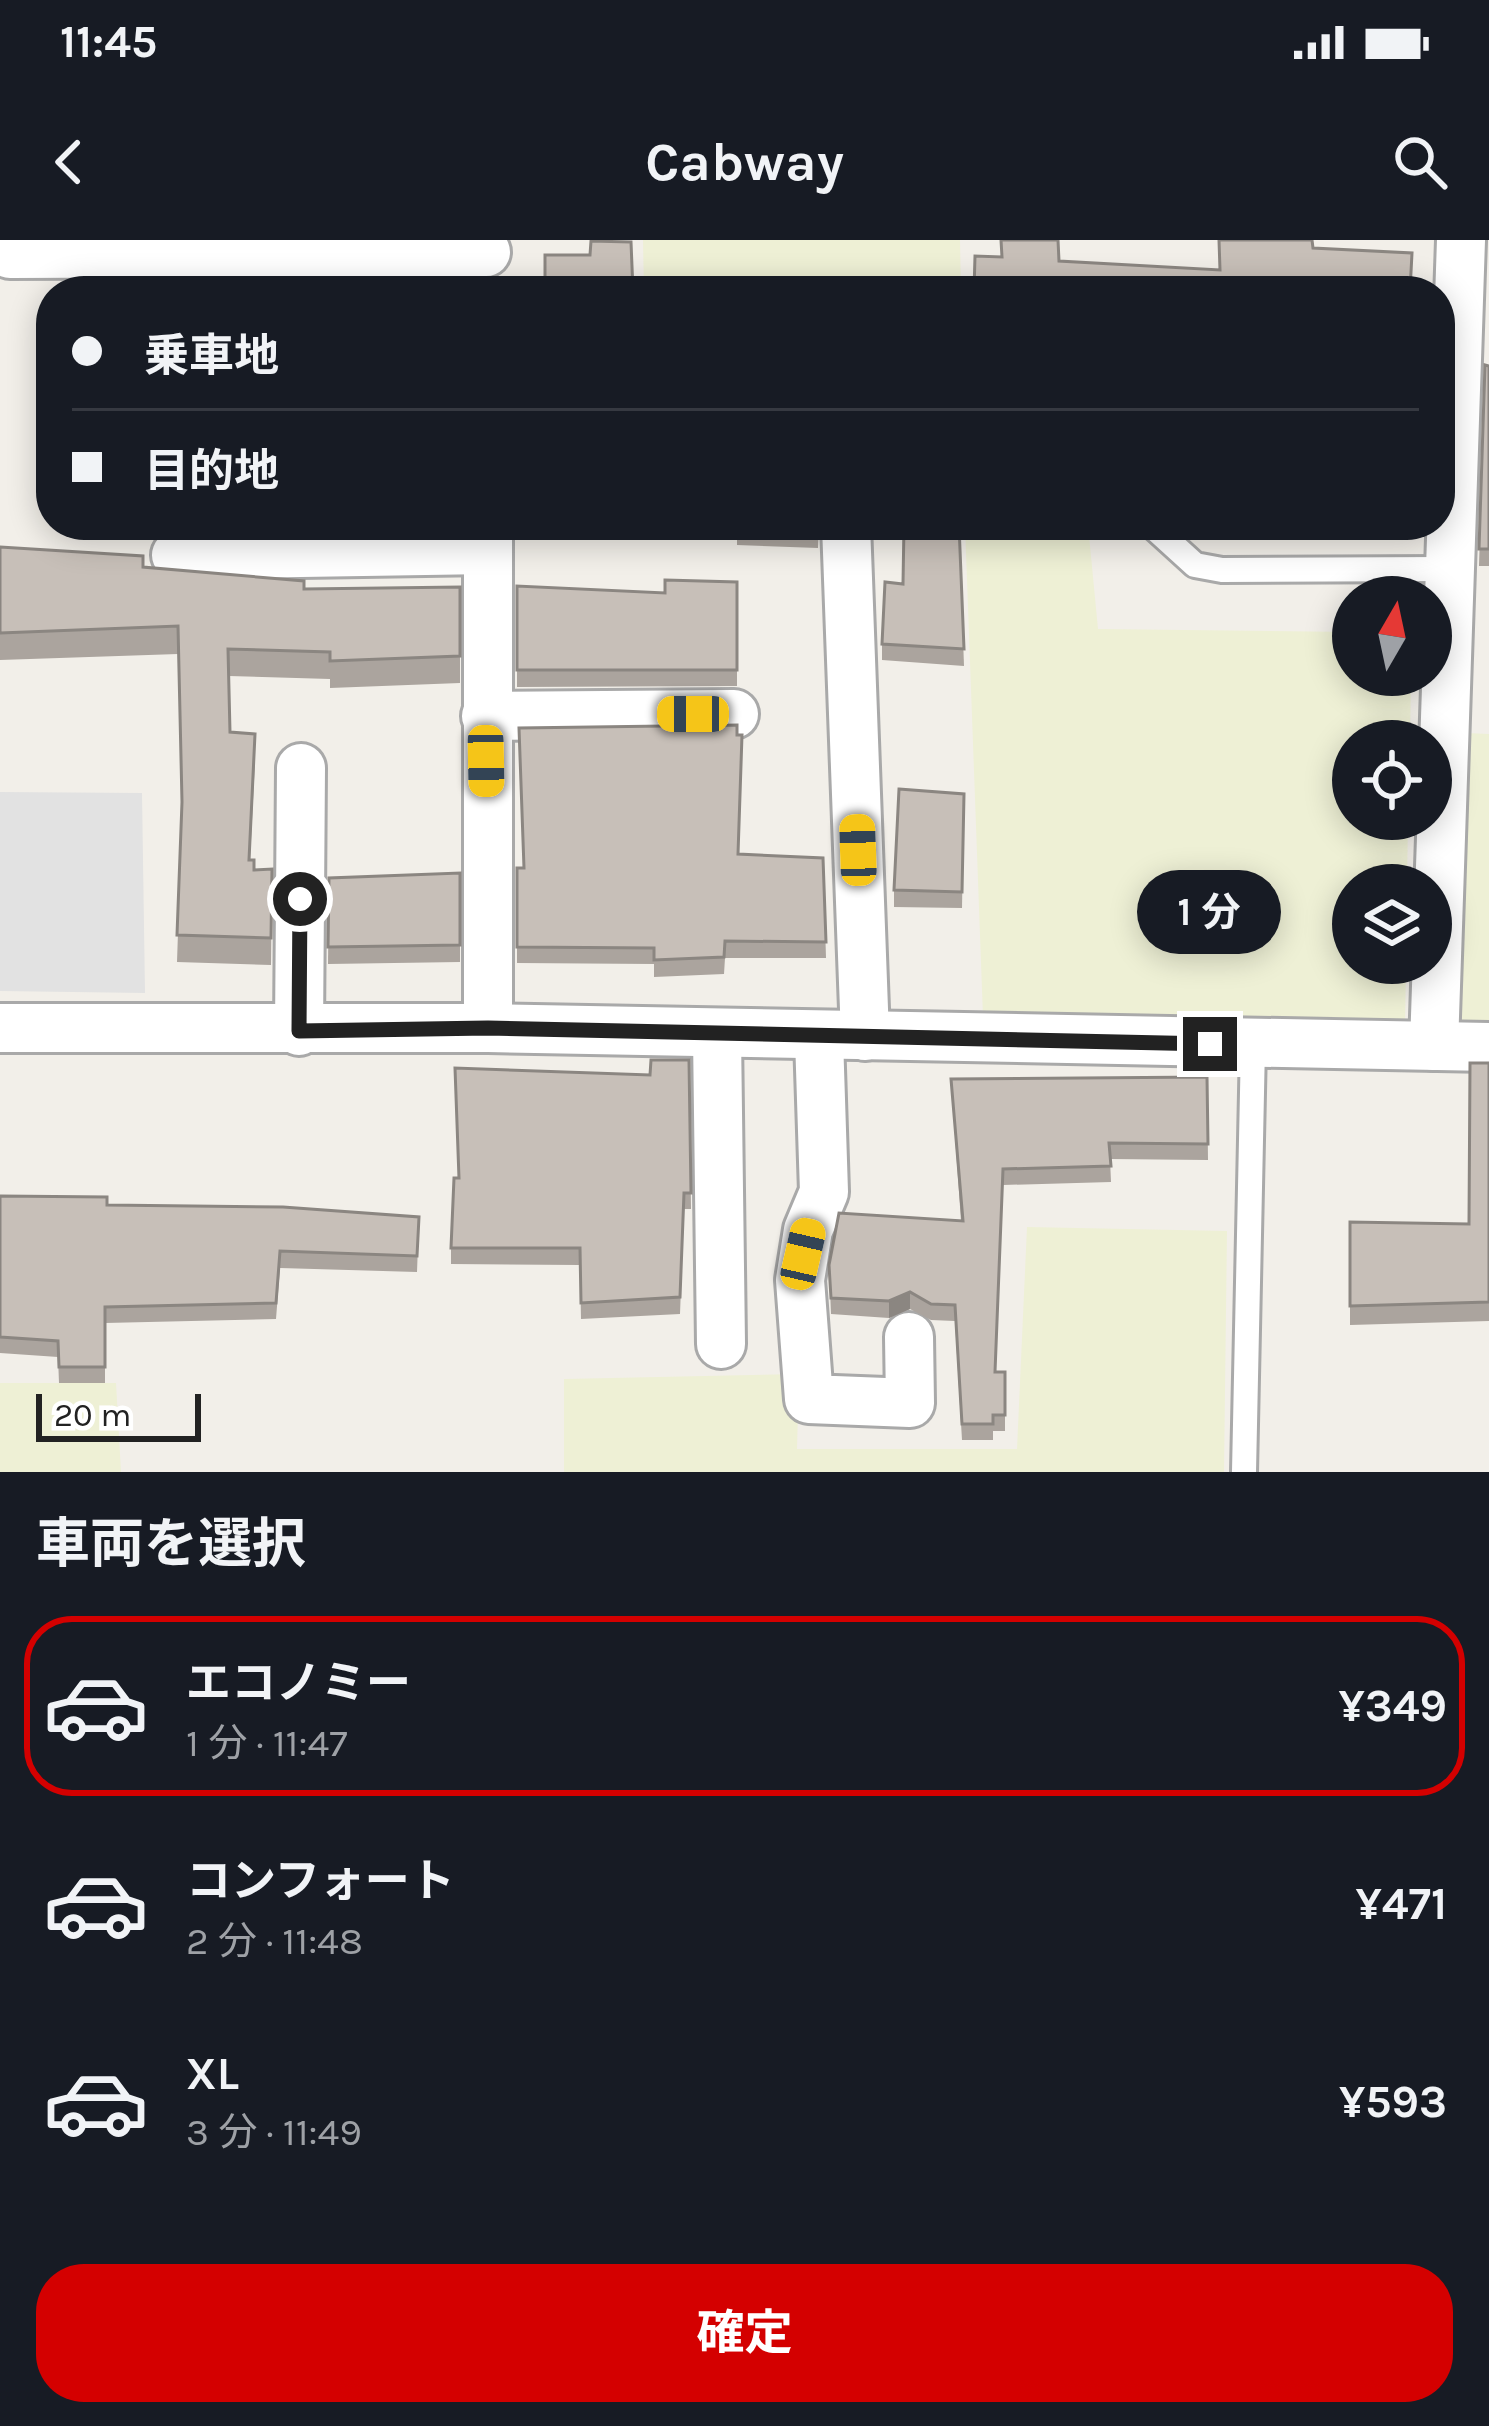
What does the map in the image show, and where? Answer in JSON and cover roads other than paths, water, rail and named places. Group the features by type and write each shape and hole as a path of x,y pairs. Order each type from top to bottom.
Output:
{"street":[{"path":"1455,498 1473,339 1460,240"},
{"path":"10,254 486,261"},
{"path":"176,555 436,540"},
{"path":"488,540 488,1028"},
{"path":"846,540 842,1037 824,1192 808,1230 800,1280 809,1399 910,1403 909,1337"},
{"path":"1434,1046 1450,540"},
{"path":"486,716 734,714"},
{"path":"299,1031 301,768"},
{"path":"0,1028 488,1028 1489,1047"},
{"path":"717,1035 722,1344"}],"lane":[{"path":"1168,540 1195,565 1222,570 1447,569"},
{"path":"1244,1472 1253,1045"}]}
